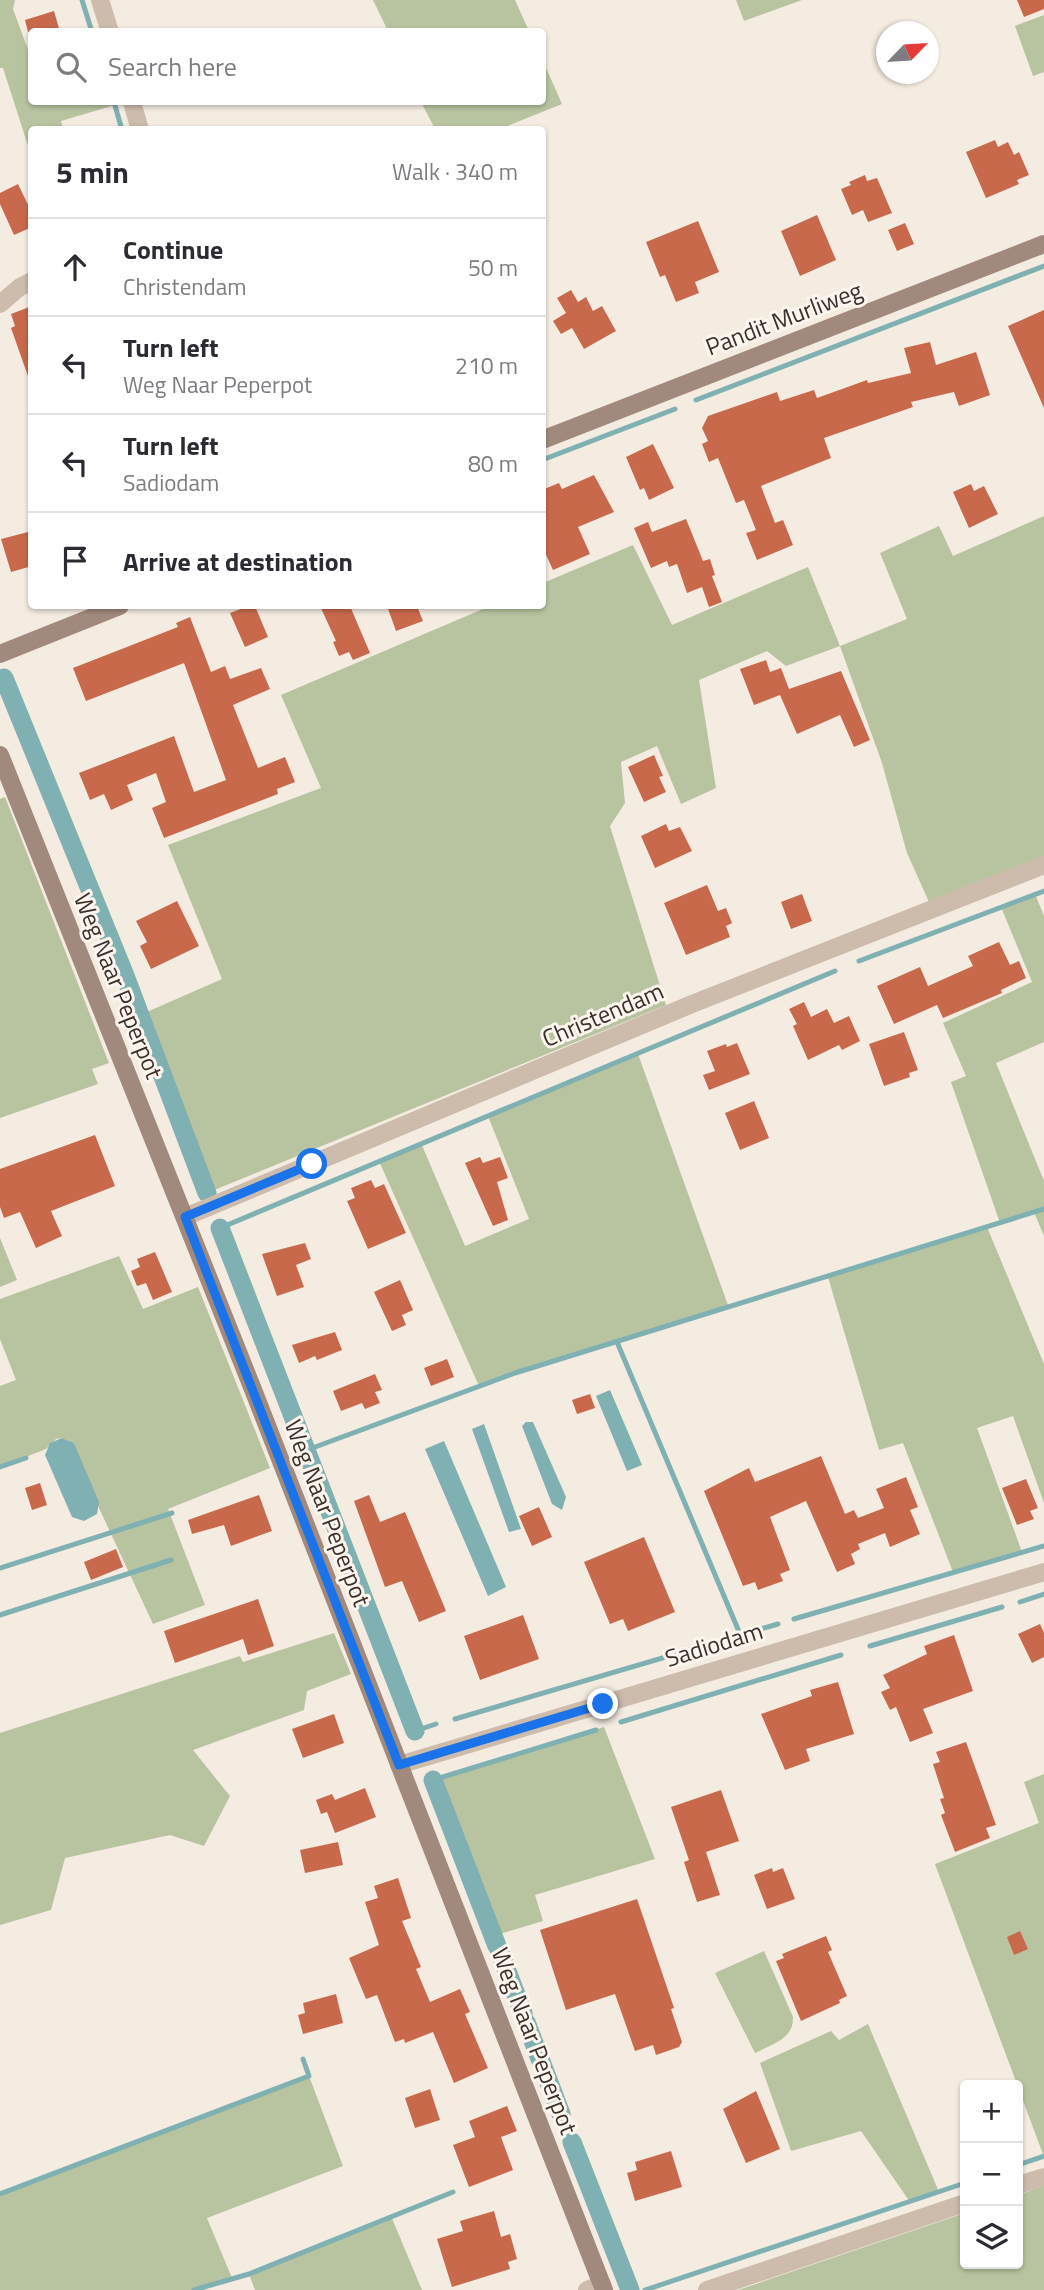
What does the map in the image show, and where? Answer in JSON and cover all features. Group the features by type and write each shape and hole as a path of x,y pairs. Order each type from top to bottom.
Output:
{"street":[{"path":"100,0 109,28"},
{"path":"133,105 139,126"},
{"name":"Pandit Murliweg","path":"546,438 1044,244"},
{"path":"0,304 28,283"},
{"path":"0,654 112,609"},
{"name":"Weg Naar Peperpot","path":"0,755 185,1217 399,1765 598,2288"},
{"name":"Christendam","path":"185,1217 692,1004 1044,865"},
{"name":"Sadiodam","path":"399,1765 1044,1572"},
{"path":"1023,2183 1044,2176"},
{"path":"707,2290 960,2205"}],"green space":[{"path":"0,0 15,0 13,9 28,50 28,105 115,105 61,121 62,126 28,126 28,146 3,68 0,68"},
{"path":"373,0 515,0 528,28 387,28"},
{"path":"736,0 802,0 744,21"},
{"path":"1044,15 1044,72 1033,76 1015,26"},
{"path":"546,68 562,104 507,126 433,126 423,105 546,105"},
{"path":"1044,516 1044,856 929,902 907,853 882,763 840,646 907,619 880,553 939,526 953,556"},
{"path":"633,545 672,625 808,567 840,646 786,666 767,651 699,680 716,788 681,804 657,746 621,762 625,803 610,826 666,1005 207,1193 140,1015 222,979 168,845 321,788 281,695 483,609 546,609 546,582"},
{"path":"5,797 109,1063 92,1069 98,1084 0,1118 0,799"},
{"path":"1035,894 1044,916 1044,1042 996,1063 1044,1181 1044,1236 1034,1212 1000,1223 951,1082 966,1076 943,1023 1032,982 1001,907"},
{"path":"638,1054 729,1308 479,1386 379,1161 421,1143 465,1246 529,1219 488,1116"},
{"path":"987,1227 1044,1364 1044,1503 1013,1416 977,1428 1022,1552 953,1572 903,1443 879,1450 828,1277"},
{"path":"0,1238 17,1280 0,1287"},
{"path":"119,1256 143,1309 198,1287 270,1468 168,1509 205,1605 153,1624 99,1508 74,1443 62,1438 56,1439 46,1449 0,1467 0,1386 16,1380 0,1339 0,1299"},
{"path":"334,1633 351,1674 307,1691 304,1710 193,1750 230,1796 204,1846 170,1835 65,1858 51,1910 0,1925 0,1733 240,1656 243,1662"},
{"path":"604,1727 655,1859 535,1895 543,1921 493,1936 437,1779"},
{"path":"1044,1774 1044,2157 1023,2101 1023,2080 1015,2080 935,1864 1039,1823 1024,1782"},
{"path":"764,1951 793,2017 786,2036 755,2053 715,1973"},
{"path":"868,2024 939,2192 910,2202 861,2131 791,2151 760,2063 831,2031 839,2040"},
{"path":"309,2076 343,2166 207,2218 232,2278 194,2290 0,2290 0,2194"},
{"path":"1044,2186 1044,2290 738,2290 960,2215 960,2269 1023,2269 1023,2193"},
{"path":"391,2216 422,2290 255,2290 249,2274"}],"water":[{"path":"610,1390 642,1465 627,1471 596,1396"},
{"path":"526,1422 533,1422 566,1497 562,1510 552,1504 522,1426"},
{"path":"484,1424 521,1529 509,1532 472,1429"},
{"path":"62,1438 74,1443 99,1502 97,1514 84,1521 72,1517 45,1455 50,1443"},
{"path":"444,1441 506,1587 488,1596 425,1449"}],"building":[{"path":"1017,0 1044,0 1044,9 1024,17"},
{"path":"54,11 59,28 28,28 28,32 25,20"},
{"path":"995,140 998,147 1008,142 1014,155 1019,152 1029,175 1017,180 1019,184 986,198 966,152"},
{"path":"865,175 867,181 877,178 892,213 868,222 863,210 852,215 841,189"},
{"path":"18,184 28,205 28,229 14,235 0,204 0,193"},
{"path":"817,215 836,260 800,276 781,231"},
{"path":"698,221 719,272 695,282 699,293 676,302 665,275 660,277 646,242"},
{"path":"905,223 914,244 897,251 888,230"},
{"path":"571,290 578,302 586,297 593,311 602,306 616,331 584,349 572,328 561,334 553,321 566,313 557,298"},
{"path":"28,308 28,376 11,328 15,326 11,314"},
{"path":"1044,310 1044,408 1008,326"},
{"path":"930,342 936,365 976,352 990,395 959,406 954,392 911,402 913,407 824,438 831,458 761,486 775,523 783,520 793,545 757,560 746,533 756,530 744,500 736,503 718,458 709,462 702,444 708,441 702,428 708,416 777,392 780,401 814,390 817,398 867,380 868,383 911,373 904,348"},
{"path":"653,444 674,488 649,500 644,488 640,490 626,457"},
{"path":"594,475 614,512 578,527 590,554 553,570 546,555 546,488 559,483 562,489"},
{"path":"971,484 974,491 984,486 998,514 969,528 953,492"},
{"path":"686,519 703,561 710,559 715,575 712,576 722,602 709,607 702,587 687,593 677,564 669,567 667,561 651,568 634,528 648,522 652,532"},
{"path":"28,532 28,567 11,572 1,539"},
{"path":"241,609 256,609 268,637 245,647 230,613"},
{"path":"321,609 351,609 370,653 353,660 349,652 339,656 333,642 336,641"},
{"path":"388,609 418,609 423,621 396,631"},
{"path":"190,617 211,672 225,666 230,679 261,668 270,689 233,705 258,768 285,757 295,782 277,789 278,794 164,838 152,808 166,802 156,773 127,785 133,800 111,810 104,794 90,800 79,773 174,736 194,792 226,780 184,663 86,701 73,668 178,627 176,623"},
{"path":"766,660 770,672 781,668 789,689 841,671 870,740 854,747 840,715 797,734 780,695 754,705 740,669"},
{"path":"654,755 666,792 644,802 628,767"},
{"path":"666,824 669,831 680,827 692,851 655,868 641,836"},
{"path":"707,885 718,911 726,908 732,923 726,926 730,937 686,955 664,903"},
{"path":"802,894 812,921 791,929 781,902"},
{"path":"177,901 199,946 151,969 140,946 147,942 136,921"},
{"path":"999,942 1010,965 1019,961 1026,978 1001,990 1002,993 943,1018 937,1005 894,1024 877,986 920,967 928,986 973,966 968,956"},
{"path":"804,1002 811,1017 827,1009 834,1023 849,1016 860,1041 842,1050 839,1045 808,1060 793,1026 797,1024 789,1009"},
{"path":"904,1032 918,1070 909,1073 910,1077 884,1086 869,1044"},
{"path":"737,1043 750,1074 709,1090 703,1075 715,1071 707,1051"},
{"path":"754,1101 769,1138 740,1150 725,1113"},
{"path":"95,1135 115,1186 51,1211 62,1236 36,1248 20,1212 4,1218 0,1207 0,1169"},
{"path":"480,1157 483,1163 500,1157 508,1178 497,1182 508,1220 493,1226 465,1163"},
{"path":"371,1180 375,1188 384,1184 406,1233 368,1249 347,1201 355,1198 351,1188"},
{"path":"305,1243 311,1259 296,1265 304,1287 277,1296 262,1254"},
{"path":"155,1252 172,1292 153,1300 146,1283 137,1286 131,1271 140,1267 137,1259"},
{"path":"400,1280 413,1310 402,1315 406,1325 392,1331 374,1292"},
{"path":"335,1332 342,1350 317,1360 315,1356 299,1363 292,1345"},
{"path":"447,1359 454,1377 431,1386 424,1368"},
{"path":"375,1374 382,1390 375,1392 380,1403 365,1409 362,1403 341,1411 333,1391"},
{"path":"590,1394 595,1408 577,1414 572,1400"},
{"path":"821,1456 845,1514 854,1510 858,1518 884,1508 876,1489 906,1477 918,1507 910,1510 920,1534 890,1547 885,1533 858,1544 860,1549 851,1554 855,1564 837,1572 806,1501 770,1517 790,1570 780,1574 783,1581 758,1590 755,1582 743,1586 704,1491 749,1468 755,1482"},
{"path":"1026,1479 1038,1508 1030,1511 1034,1519 1017,1525 1002,1488"},
{"path":"40,1483 47,1505 32,1510 25,1488"},
{"path":"259,1495 272,1531 231,1546 224,1525 192,1534 188,1520"},
{"path":"369,1495 380,1522 405,1512 446,1611 419,1622 402,1581 385,1587 354,1501"},
{"path":"539,1507 552,1537 532,1546 519,1516"},
{"path":"644,1537 675,1612 628,1631 623,1619 610,1624 584,1562"},
{"path":"116,1549 123,1567 91,1580 84,1562"},
{"path":"258,1599 274,1646 248,1655 243,1639 175,1663 164,1631"},
{"path":"523,1615 539,1659 480,1680 464,1636"},
{"path":"1040,1624 1044,1633 1044,1657 1032,1663 1018,1634"},
{"path":"954,1635 973,1691 923,1709 933,1733 910,1742 896,1707 890,1710 881,1692 890,1688 883,1675 927,1654 924,1646"},
{"path":"838,1682 854,1734 806,1749 810,1761 785,1770 761,1714 812,1696 810,1690"},
{"path":"334,1714 344,1743 303,1758 292,1729"},
{"path":"966,1742 996,1825 986,1828 990,1838 955,1852 941,1815 945,1813 940,1799 944,1798 933,1764 940,1762 936,1752"},
{"path":"365,1788 376,1817 335,1833 327,1812 321,1814 316,1800 332,1794 335,1800"},
{"path":"721,1790 739,1841 706,1852 720,1895 697,1902 684,1862 689,1860 671,1807"},
{"path":"338,1842 343,1865 305,1873 300,1850"},
{"path":"772,1868 773,1872 783,1868 795,1899 767,1909 754,1875"},
{"path":"398,1878 411,1918 402,1921 421,1967 416,1969 430,2002 460,1989 470,2012 465,2014 488,2068 454,2083 433,2032 405,2043 404,2039 395,2042 377,1995 366,1999 349,1958 379,1945 365,1902 378,1898 374,1886"},
{"path":"637,1899 674,2008 671,2009 682,2042 679,2047 656,2055 653,2045 635,2051 615,1994 566,2010 540,1930"},
{"path":"1020,1931 1028,1949 1014,1955 1007,1937"},
{"path":"826,1936 832,1950 828,1952 847,1996 839,2000 840,2003 801,2021 776,1961 784,1958 782,1954"},
{"path":"336,1994 343,2023 303,2034 298,2015 305,2013 303,2003"},
{"path":"430,2089 440,2120 415,2128 405,2098"},
{"path":"756,2091 780,2149 746,2163 723,2109"},
{"path":"507,2106 517,2131 501,2137 513,2170 469,2187 453,2145 475,2137 469,2121"},
{"path":"671,2151 682,2187 635,2201 627,2173 637,2170 635,2162"},
{"path":"494,2211 501,2237 510,2234 517,2259 508,2262 510,2269 452,2287 437,2239 463,2231 460,2221"}],"waterway":[{"path":"82,0 91,28"},
{"path":"115,105 121,126"},
{"path":"696,400 1044,266"},
{"path":"546,458 675,409"},
{"path":"4,678 124,973 207,1193"},
{"path":"859,961 1044,891"},
{"path":"220,1228 835,971"},
{"path":"307,1450 515,1373 1044,1209"},
{"path":"220,1228 415,1731"},
{"path":"617,1342 740,1634"},
{"path":"0,1467 26,1458"},
{"path":"0,1568 172,1513"},
{"path":"794,1619 1044,1546"},
{"path":"0,1615 171,1560"},
{"path":"1020,1602 1044,1594"},
{"path":"870,1646 1002,1607"},
{"path":"455,1719 778,1624"},
{"path":"621,1722 841,1655"},
{"path":"415,1731 436,1724"},
{"path":"433,1780 596,1730"},
{"path":"433,1780 497,1946"},
{"path":"501,1955 523,2013"},
{"path":"526,2022 561,2114"},
{"path":"0,2194 309,2076 303,2059"},
{"path":"572,2142 630,2290"},
{"path":"1023,2163 1044,2156"},
{"path":"645,2290 960,2185"},
{"path":"194,2290 249,2274 453,2192"}],"route":[{"path":"312,1164 185,1217 399,1765 603,1704"}]}
